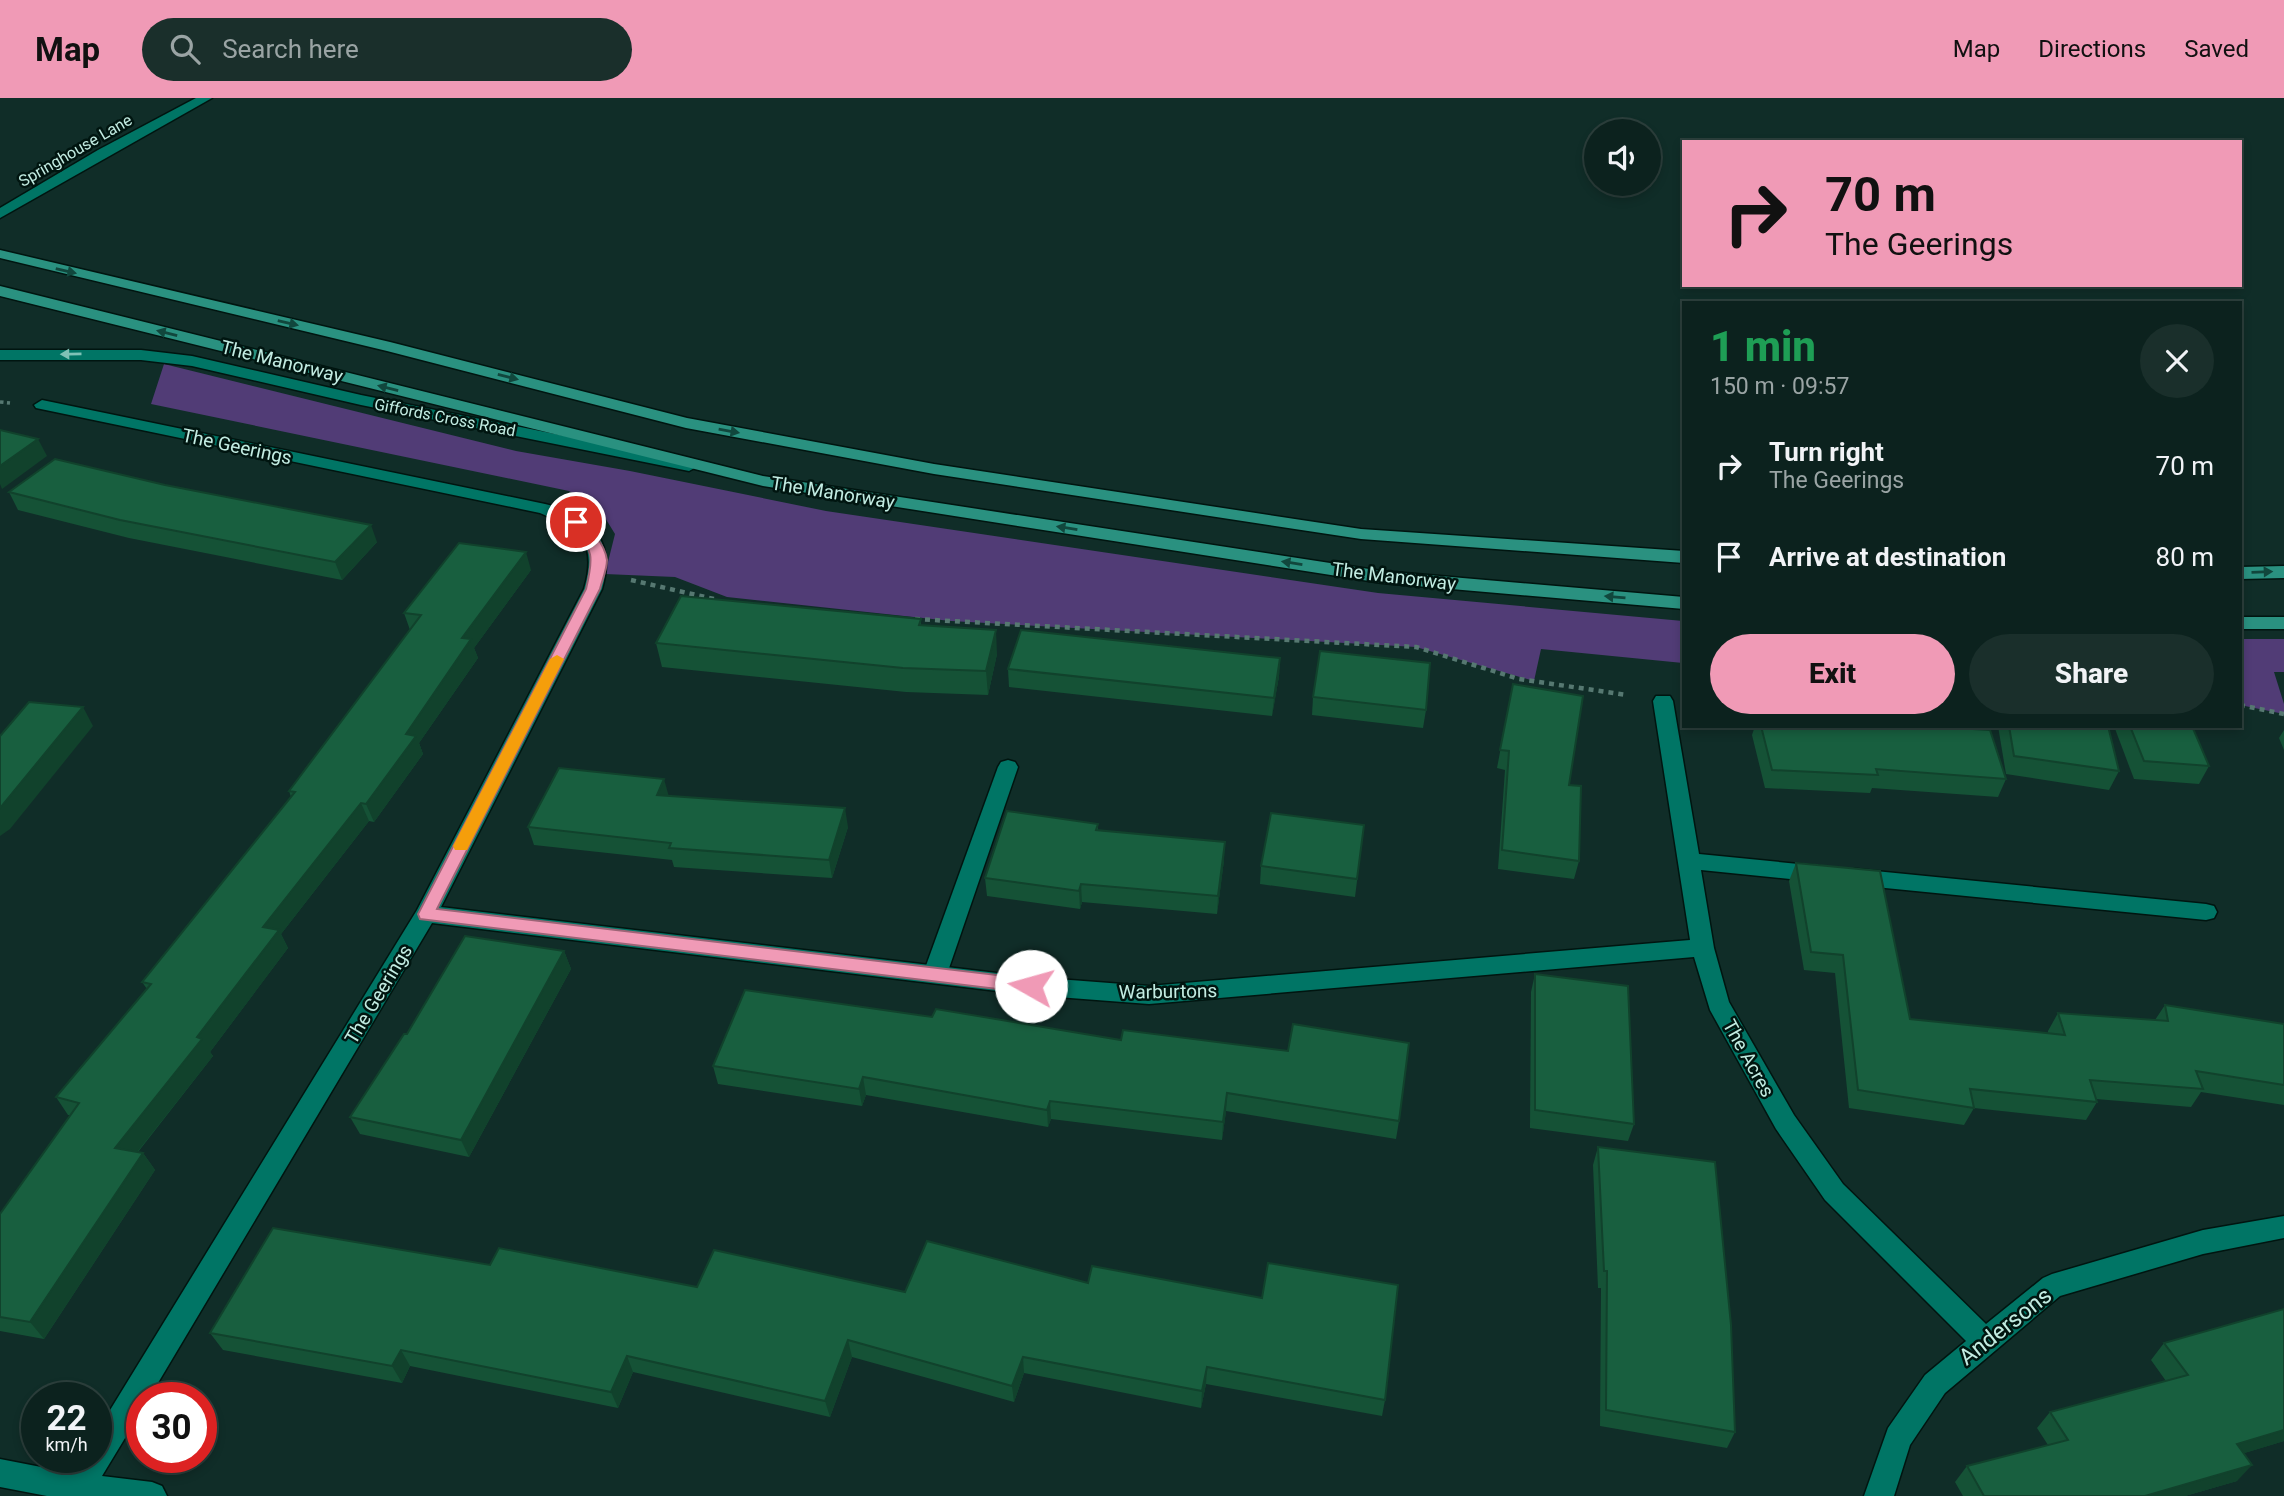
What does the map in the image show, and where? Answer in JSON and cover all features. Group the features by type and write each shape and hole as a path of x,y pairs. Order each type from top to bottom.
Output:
{"main road":[{"name":"The Manorway","path":"0,254 390,346 686,423 934,469 1361,534 1682,557"},
{"name":"The Manorway","path":"0,291 764,481 1382,577 1682,603"},
{"path":"2242,573 2284,572"},
{"path":"2242,622 2284,623"}],"street":[{"name":"Springhouse Lane","path":"0,214 103,153 205,98"},
{"name":"Giffords Cross Road","path":"0,355 141,355 192,361 361,400 764,481"},
{"name":"The Geerings","path":"42,405 545,509 576,522 592,540 600,560 593,589 426,914 79,1488"},
{"name":"The Acres","path":"1663,701 1703,948 1718,1003 1785,1122 1834,1192 1983,1341"},
{"path":"935,974 1008,767"},
{"path":"1689,861 2206,912"},
{"name":"Warburtons","path":"426,914 1031,986 1149,995 1703,948"},
{"name":"Andersons","path":"1879,1496 1898,1437 1935,1384 1983,1341 2052,1286 2203,1242 2284,1227"},
{"path":"0,1473 79,1488 152,1496"}],"path":[{"path":"624,578 730,603"},
{"path":"909,619 1416,647 1519,679 1663,701"},
{"path":"2242,705 2284,714"}],"shaded area":[{"path":"164,364 516,451 826,511 1378,593 1682,621 1682,663 1541,649 1534,681 1416,647 951,621 727,597 675,577 605,574 615,534 599,508 569,491 151,404"},
{"path":"2242,639 2284,639 2284,672 2274,672 2284,704 2284,714 2242,705"}],"building":[{"path":"0,430 38,439 0,466"},
{"path":"55,459 165,485 371,525 335,562 120,520 9,492"},
{"path":"459,543 526,552 462,638 471,639 406,734 416,736 366,804 361,803 263,927 279,930 197,1037 202,1039 115,1148 143,1153 30,1322 0,1317 0,1214 79,1103 56,1097 151,984 142,982 295,792 289,791 421,615 404,613"},
{"path":"681,596 921,619 919,625 996,630 986,671 903,668 656,643"},
{"path":"1021,630 1280,658 1274,698 1008,669"},
{"path":"1320,651 1430,663 1426,710 1313,697"},
{"path":"1513,684 1583,696 1569,785 1581,786 1579,861 1502,850 1509,751 1500,750"},
{"path":"29,702 83,707 0,808 0,736"},
{"path":"1762,728 1955,728 1990,730 2006,779 1876,769 1878,775 1772,770"},
{"path":"2009,728 2108,728 2119,771 2014,756"},
{"path":"2131,728 2193,728 2209,766 2144,761"},
{"path":"559,768 664,779 657,795 845,808 829,860 669,848 671,843 528,827"},
{"path":"1007,811 1098,824 1096,830 1225,842 1218,896 1081,884 1079,891 985,878"},
{"path":"1271,813 1364,825 1357,879 1261,866"},
{"path":"1796,863 1880,871 1910,1019 2065,1035 2058,1013 2168,1021 2165,1005 2284,1024 2284,1085 2196,1071 2203,1089 2090,1080 2097,1102 1970,1089 1974,1108 1858,1090 1843,955 1811,952"},
{"path":"465,936 564,951 461,1140 350,1117 404,1034 407,1034"},
{"path":"1535,974 1628,986 1634,1124 1535,1110"},
{"path":"745,990 932,1017 936,1009 1121,1040 1123,1030 1288,1051 1293,1024 1409,1043 1399,1121 1227,1093 1223,1122 1050,1101 1047,1110 863,1077 859,1089 713,1066"},
{"path":"1598,1147 1715,1162 1731,1325 1735,1432 1606,1410 1607,1271 1604,1271"},
{"path":"273,1228 490,1265 499,1248 697,1287 714,1250 905,1292 927,1241 1088,1283 1092,1266 1262,1298 1268,1263 1398,1285 1385,1400 1207,1367 1202,1391 1023,1357 1012,1386 848,1340 825,1401 627,1356 611,1392 401,1350 392,1366 210,1333"},
{"path":"2284,1309 2284,1430 2237,1444 2252,1465 2145,1496 1984,1496 1967,1466 2068,1440 2050,1412 2188,1375 2164,1343"}],"slow traffic":[{"path":"461,846 557,659"}],"route":[{"path":"576,522 592,540 600,560 593,589 426,914 1031,986"}]}
